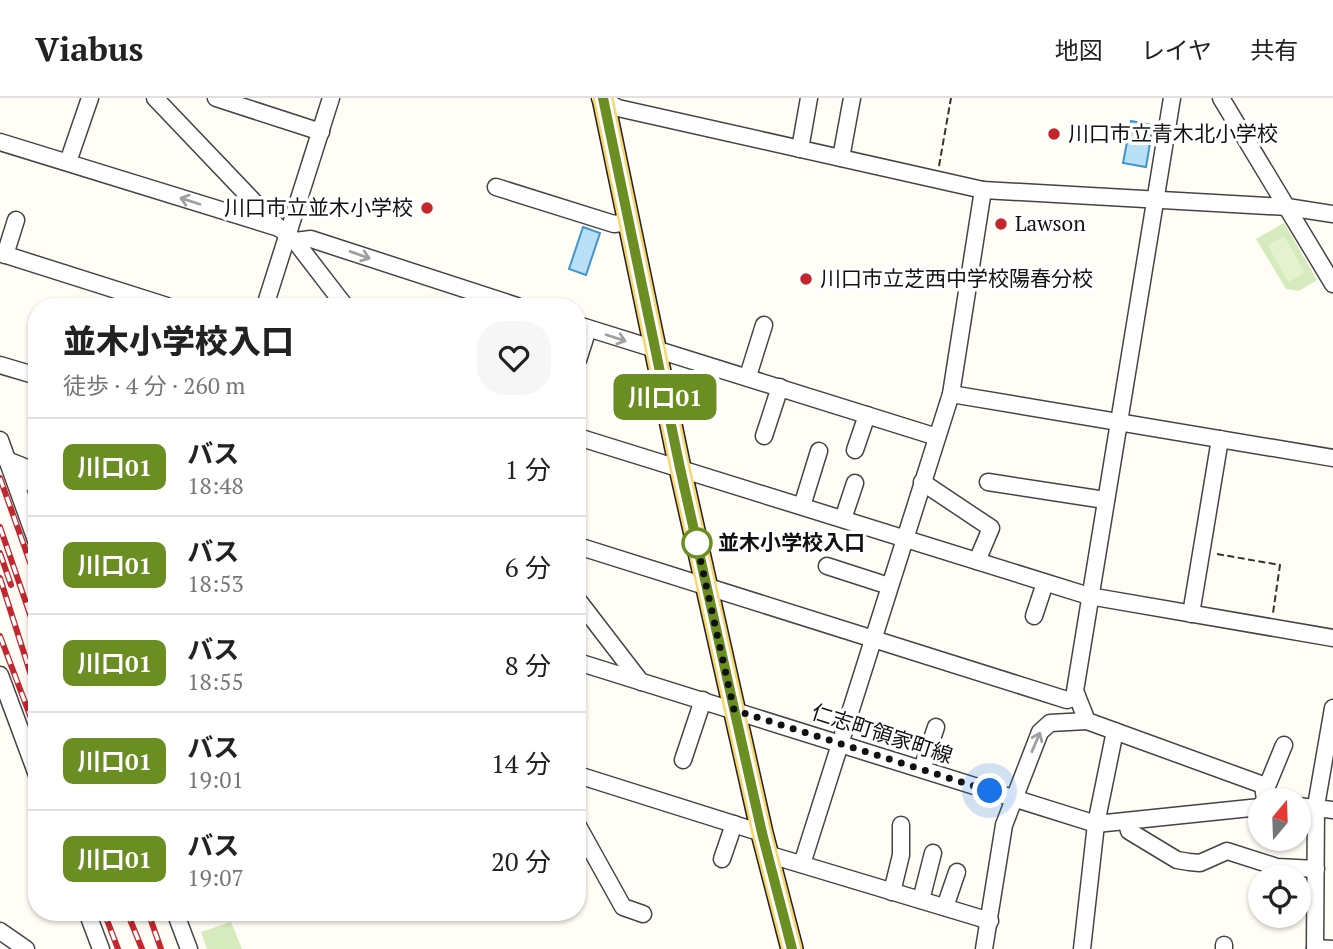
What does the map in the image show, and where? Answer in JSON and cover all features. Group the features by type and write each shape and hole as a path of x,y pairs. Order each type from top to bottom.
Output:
{"main road":[{"path":"602,98 734,710 792,949"}],"street":[{"path":"68,162 90,98"},
{"path":"155,98 287,235 338,298"},
{"path":"216,98 249,103 321,132"},
{"path":"267,298 331,98"},
{"path":"602,98 618,108 983,190 1287,207 1333,214"},
{"path":"800,149 809,98"},
{"path":"841,158 852,98"},
{"path":"1087,721 1075,691 1172,98"},
{"path":"1221,98 1333,284"},
{"path":"0,142 492,298"},
{"path":"496,187 614,224 629,222"},
{"path":"802,864 951,394 983,190"},
{"path":"16,220 3,254 142,298"},
{"path":"748,376 764,325"},
{"path":"586,328 748,376 937,437"},
{"path":"0,365 28,373"},
{"path":"764,436 780,387"},
{"path":"951,394 1333,458"},
{"path":"855,450 867,415"},
{"path":"586,439 1089,596 1333,638"},
{"path":"1191,614 1220,439"},
{"path":"0,440 28,518"},
{"path":"802,506 819,451"},
{"path":"7,460 28,468"},
{"path":"21,478 28,482"},
{"path":"922,482 991,528 977,561"},
{"path":"988,482 1105,500"},
{"path":"843,519 855,483"},
{"path":"586,548 1067,700 1077,696"},
{"path":"827,566 890,586"},
{"path":"1034,616 1045,583"},
{"path":"586,610 641,682"},
{"name":"仁志町領家町線","path":"586,665 1096,824 1127,823 1248,808"},
{"path":"0,675 4,699 28,754"},
{"path":"683,760 703,700"},
{"path":"1333,708 1316,806 1315,949 1333,948"},
{"path":"984,949 1004,825 1040,732 1050,723 1087,721 1254,788"},
{"path":"922,769 936,727"},
{"path":"1082,949 1096,824 1115,731"},
{"path":"1266,788 1284,745"},
{"path":"586,778 762,833"},
{"path":"1311,806 1333,810"},
{"path":"1127,823 1129,831 1177,860 1200,863 1227,851 1277,867 1315,869"},
{"path":"722,859 734,824"},
{"path":"892,892 901,855 901,825"},
{"path":"586,840 623,907 643,914"},
{"path":"920,900 933,853"},
{"path":"767,854 990,921"},
{"path":"945,907 957,872"},
{"path":"90,921 101,949"},
{"path":"179,921 189,949"},
{"path":"0,931 26,949"}],"path":[{"path":"937,180 951,98"},
{"path":"1202,552 1280,565 1270,627"}],"green space":[{"path":"1284,223 1317,280 1299,291 1286,289 1256,239"},
{"path":"1284,236 1305,272 1289,282 1268,246"},
{"path":"231,922 242,949 207,949 201,932"}],"water":[{"path":"1131,121 1153,125 1146,167 1123,163"},
{"path":"583,227 600,233 586,275 569,269"}],"railway":[{"path":"0,478 28,557"},
{"path":"0,527 28,609"},
{"path":"0,553 11,585"},
{"path":"0,578 28,666"},
{"path":"0,636 28,710"},
{"path":"107,921 118,949"},
{"path":"131,921 142,949"},
{"path":"151,921 161,949"}],"bus line":[{"name":"川口01","path":"603,98 680,468 762,833 792,949"}],"place":[{"name":"川口市立青木北小学校","path":"1054,134"},
{"name":"川口市立並木小学校","path":"427,208"},
{"name":"Lawson","path":"1001,224"},
{"name":"川口市立芝西中学校陽春分校","path":"806,279"},
{"name":"並木小学校入口","path":"697,543"}],"route":[{"path":"697,543 696,540 734,710 990,791"}]}
